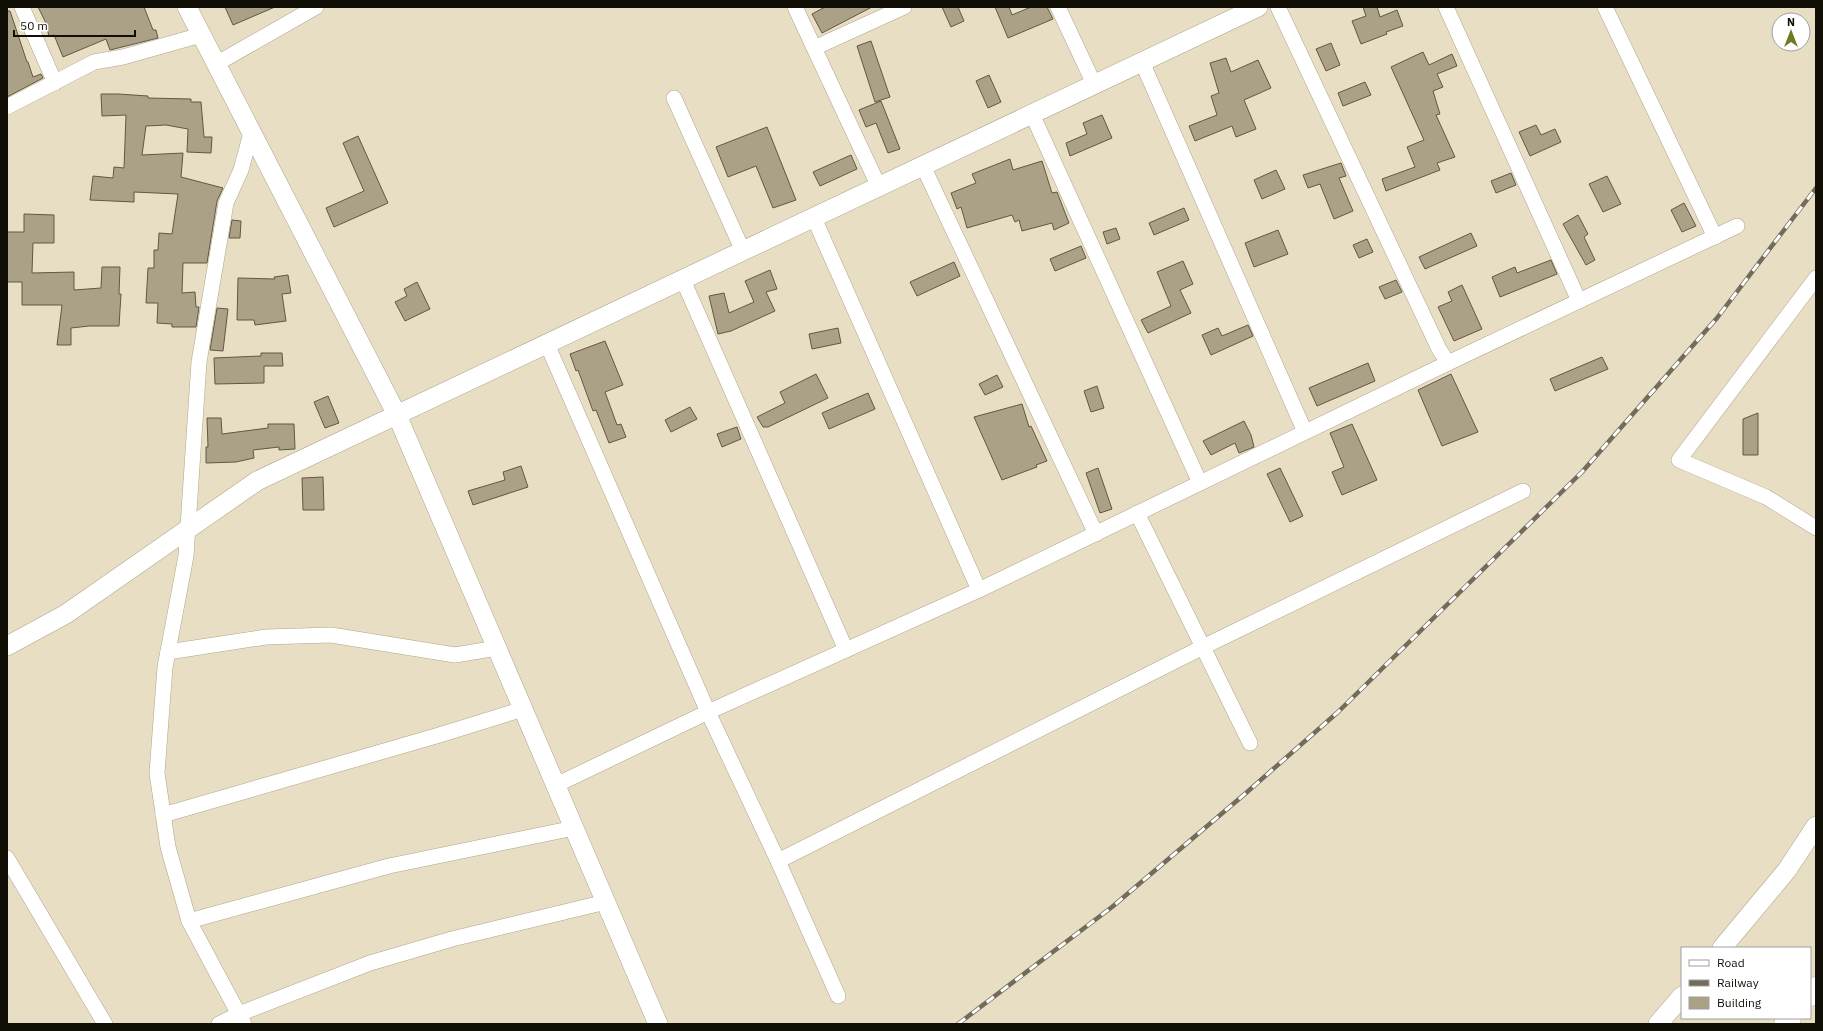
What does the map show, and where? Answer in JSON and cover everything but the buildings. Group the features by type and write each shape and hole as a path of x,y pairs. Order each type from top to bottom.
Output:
{"street":[{"path":"22,7 55,83"},
{"path":"187,7 397,415 658,1024"},
{"path":"216,64 316,7"},
{"path":"795,7 879,187"},
{"path":"814,48 904,7"},
{"path":"1058,7 1094,84"},
{"path":"7,646 66,614 257,481 1258,7"},
{"path":"1278,7 1436,342 1448,364"},
{"path":"1446,7 1579,301"},
{"path":"1605,7 1715,237"},
{"path":"7,107 94,62 123,57 201,35"},
{"path":"1142,62 1306,432"},
{"path":"674,98 743,251"},
{"path":"1032,114 1200,483"},
{"path":"241,1019 189,921 168,847 157,773 165,667 186,556 189,529 199,362 226,203 242,170 251,133"},
{"path":"923,166 1096,534"},
{"path":"814,218 979,590"},
{"path":"556,786 708,712 979,590 1737,226"},
{"path":"1816,278 1679,460 1766,497 1816,528"},
{"path":"684,280 846,650"},
{"path":"547,344 708,712 778,861 838,996"},
{"path":"778,861 1203,646 1523,491"},
{"path":"1138,514 1250,743"},
{"path":"168,652 266,637 331,635 455,655 497,648"},
{"path":"163,815 436,736 523,709"},
{"path":"1723,947 1787,870 1816,826"},
{"path":"189,921 389,866 574,828"},
{"path":"7,858 105,1024"},
{"path":"218,1024 241,1019 370,963 452,939 606,902"},
{"path":"1658,1024 1681,997"}],"railway":[{"path":"958,1024 1112,907 1246,793 1338,712 1582,472 1717,318 1816,188"}]}
